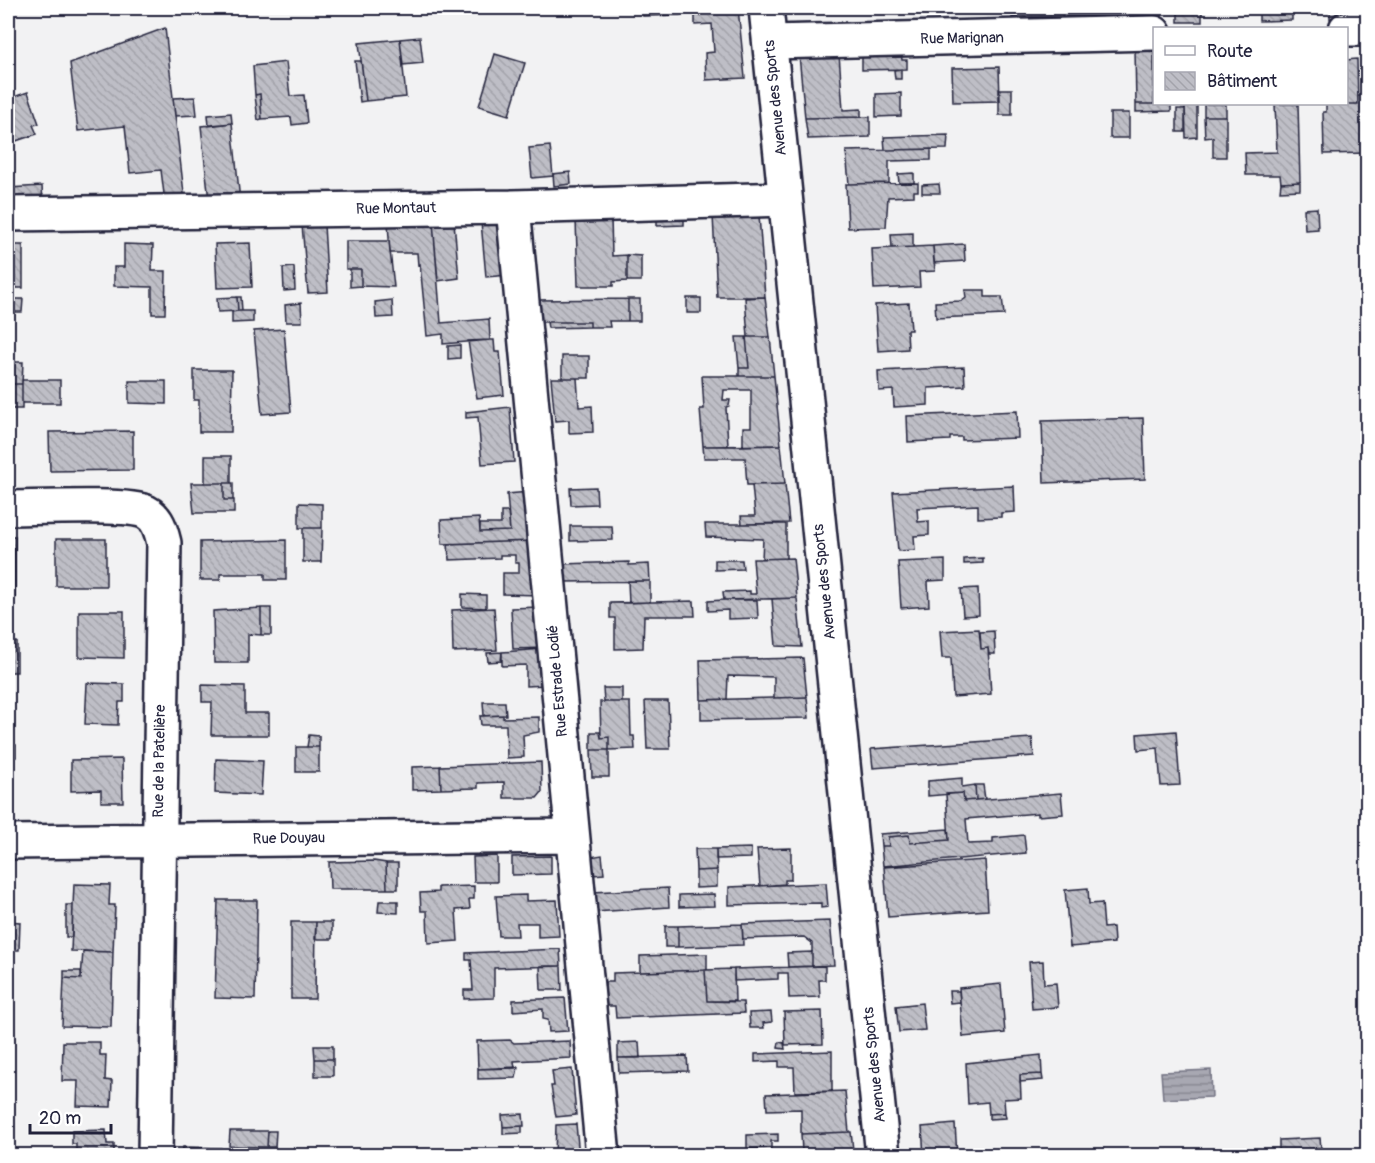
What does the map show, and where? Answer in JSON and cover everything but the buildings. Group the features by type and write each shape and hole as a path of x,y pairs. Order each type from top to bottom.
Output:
{"street":[{"name":"Avenue des Sports","path":"766,8 884,1155"},
{"path":"1348,29 1368,29"},
{"name":"Rue Marignan","path":"770,42 1153,33"},
{"name":"Rue Montaut","path":"8,214 513,207 785,199"},
{"name":"Rue Estrade Lodié","path":"513,207 603,1155"},
{"name":"Rue de la Patelière","path":"8,508 126,508 147,512 160,525 164,543 155,1155"},
{"name":"Rue Douyau","path":"8,842 571,836"}],"shaded area":[{"path":"1211,1070 1212,1097 1163,1099 1161,1072"}]}
